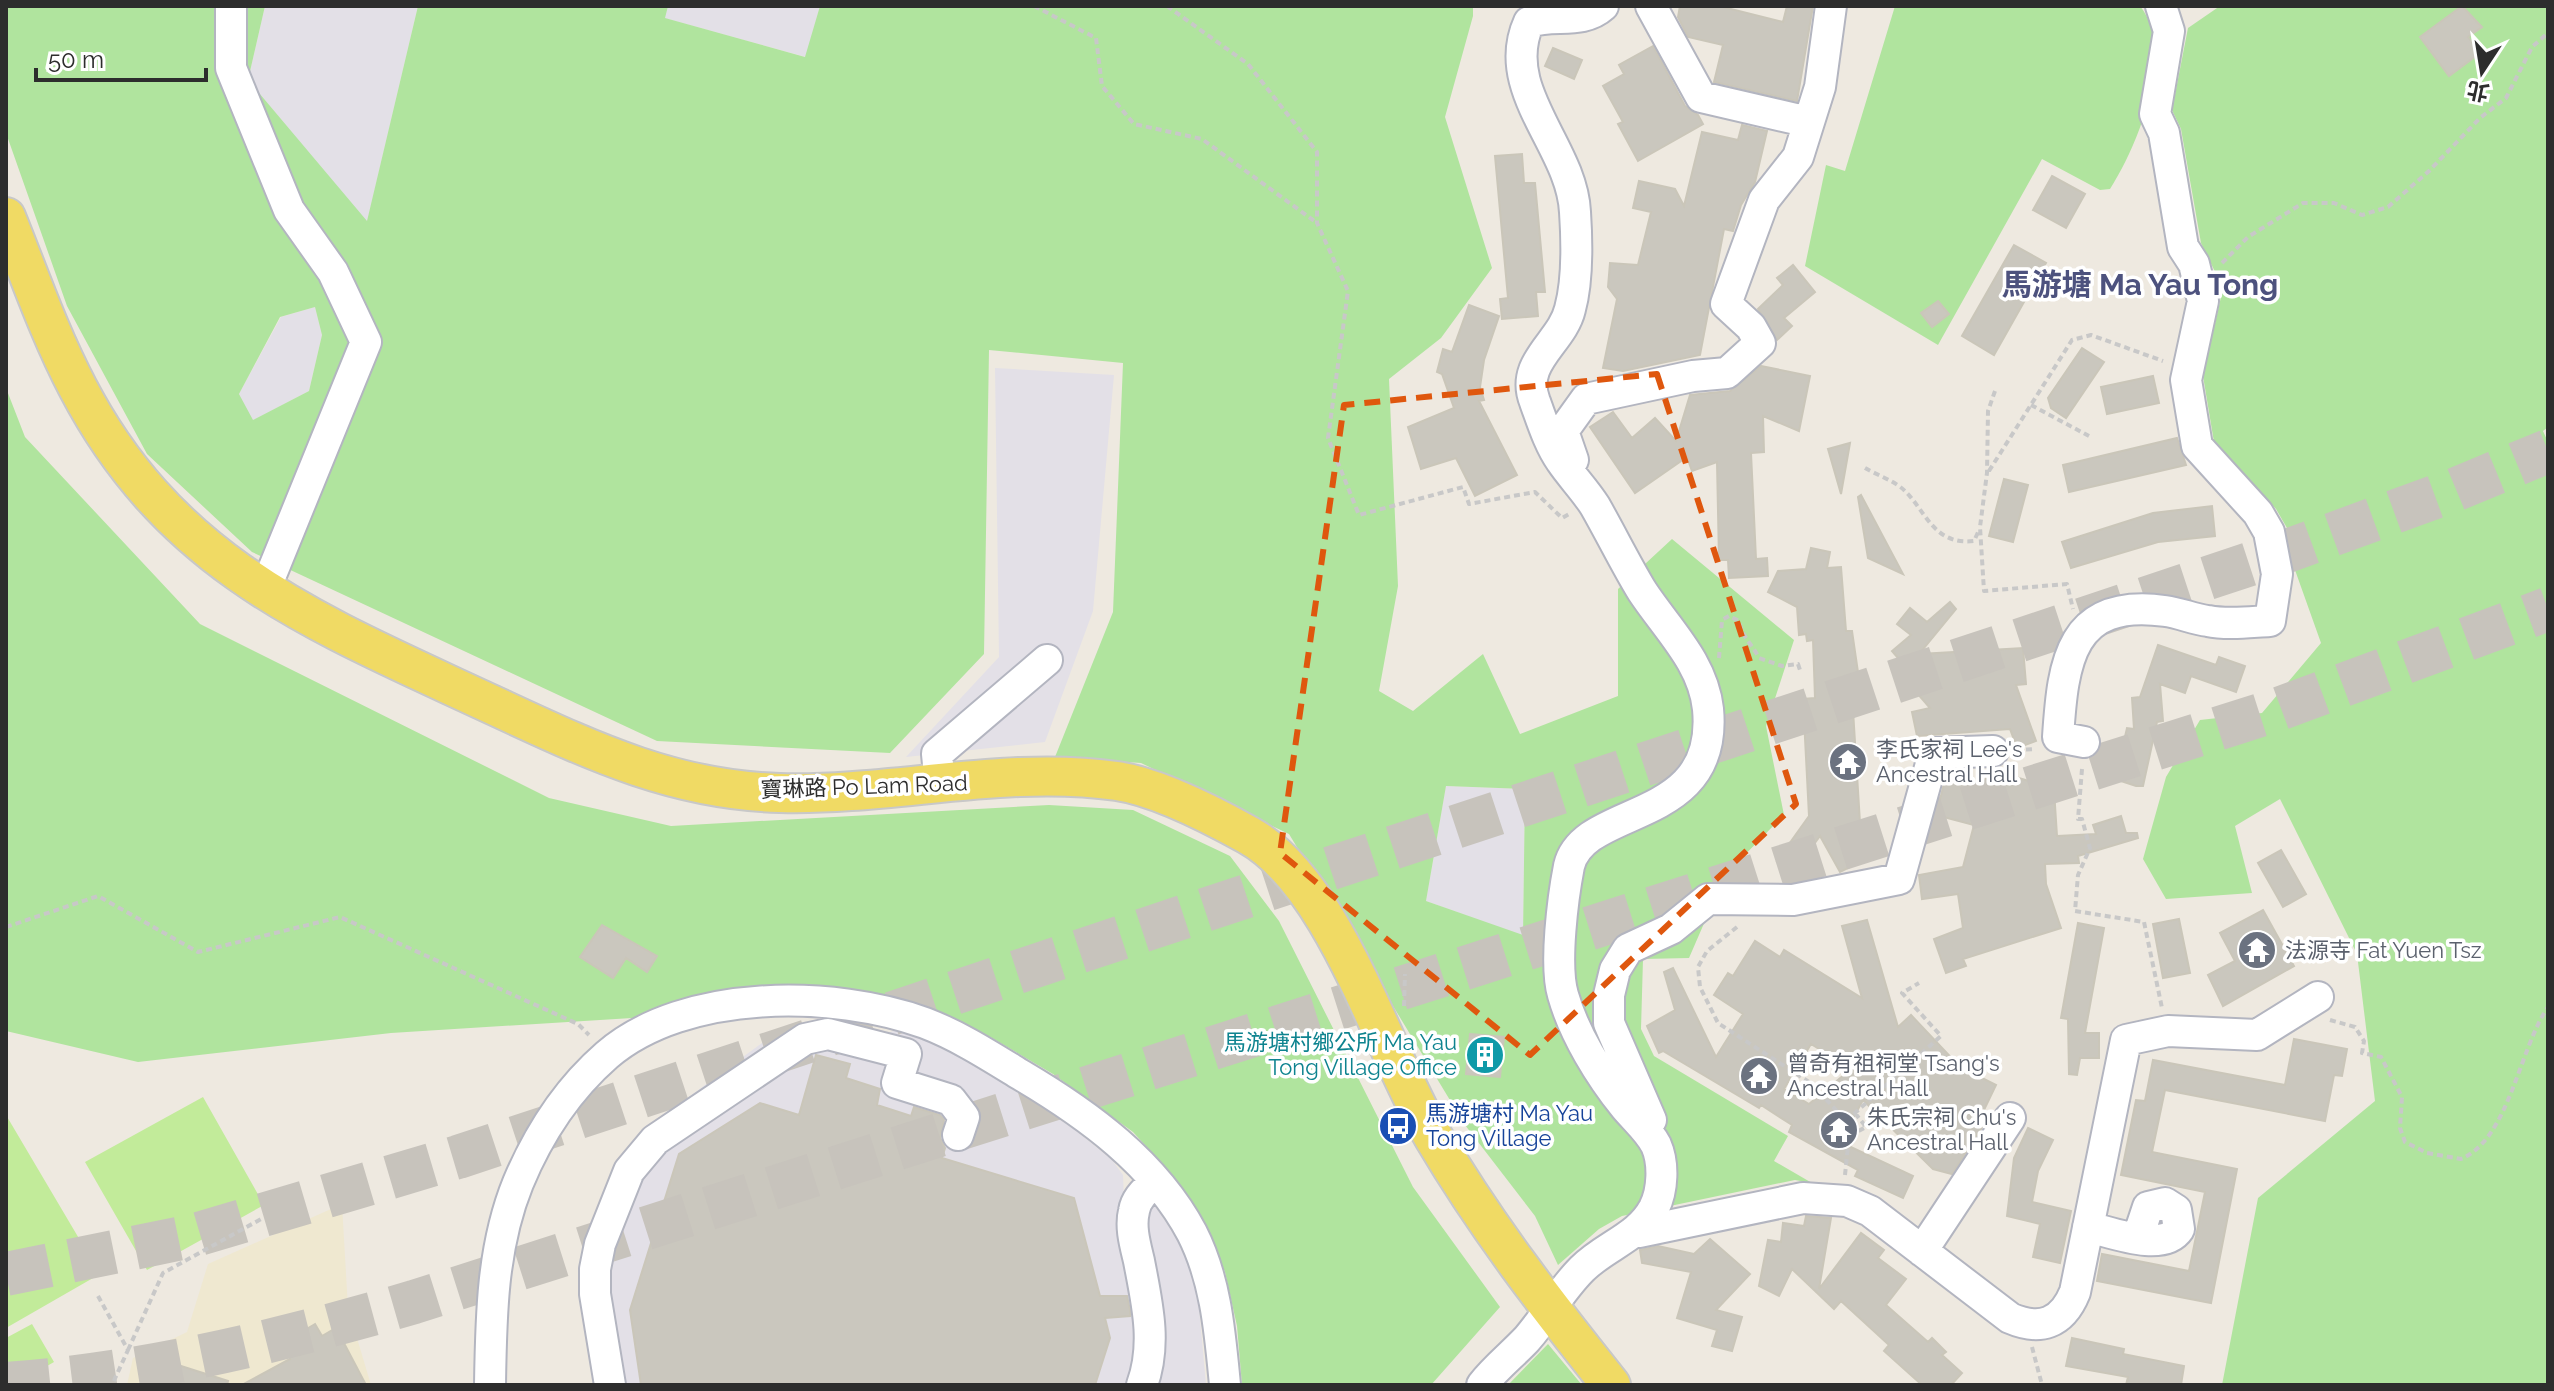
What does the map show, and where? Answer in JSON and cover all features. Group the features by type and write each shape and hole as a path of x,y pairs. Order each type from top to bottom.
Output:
{"main road":[{"name":"寶琳路 Po Lam Road","path":"6,217 54,338 79,391 110,440 187,532 264,592 314,621 560,736 669,779 722,789 783,793 1043,778 1121,781 1187,805 1254,838 1292,871 1321,912 1428,1128 1499,1243 1611,1385"}],"street":[{"path":"231,6 231,68 289,210 333,272 366,342 264,592"},
{"path":"1603,6 1577,18 1544,16 1529,22 1523,51 1529,100 1562,156 1572,183 1575,212 1569,313 1534,367 1532,395 1558,457 1592,502 1643,591 1688,654 1702,682 1708,709 1707,741 1696,769 1680,789 1659,805 1588,839 1578,848 1568,870 1559,973 1562,991 1592,1059 1656,1145"},
{"path":"1651,6 1701,97 1809,122"},
{"path":"1592,502 1563,431 1586,399 1693,376 1727,373 1760,343 1751,327 1726,304 1764,200 1798,157 1820,87 1831,6"},
{"path":"2071,740 2064,669 2079,635 2109,614 2128,610 2169,611 2210,622 2270,621 2277,574 2269,532 2258,513 2197,446 2186,380 2203,301 2201,283 2183,247 2164,133 2155,114 2169,31 2161,6"},
{"path":"940,784 937,754 1047,660"},
{"path":"1639,1232 1656,1205 1662,1184 1649,1109 1616,1046 1609,1023 1609,995 1615,970 1628,949 1671,929 1708,899 1770,900 1822,896 1899,879 1934,753 1993,751"},
{"path":"1482,1385 1581,1271 1607,1247 1639,1232 1803,1198 1847,1201 1870,1211 2010,1318 2028,1325 2044,1325 2059,1319 2069,1307 2126,1040 2168,1031 2257,1035 2318,997"},
{"path":"490,1385 493,1287 501,1237 518,1184 543,1132 575,1088 609,1053 653,1028 725,1006 770,999 823,1001 873,1008 927,1024 980,1050 1041,1087 1121,1145 1156,1182 1191,1232 1213,1285 1225,1385"},
{"path":"864,1044 873,1008"},
{"path":"610,1385 595,1294 595,1269 600,1244 629,1171 655,1140 805,1039 828,1034 906,1054 897,1083 951,1100 964,1117 958,1135"},
{"path":"1922,1251 2010,1118"},
{"path":"1142,1385 1148,1368 1151,1341 1149,1310 1132,1227 1134,1208 1144,1191 1156,1182"},
{"path":"2088,1227 2138,1237"}],"path":[{"path":"1034,6 1096,38 1102,86 1134,124 1202,139 1317,223"},
{"path":"1167,6 1248,64 1317,152 1317,223 1348,291 1328,438 1359,515 1463,487 1469,504 1535,492 1562,518 1592,502"},
{"path":"2201,283 2248,237 2303,203 2334,203 2362,215 2388,207 2480,118 2506,98 2532,47 2548,33"},
{"path":"1987,473 2072,340 2091,335 2188,370"},
{"path":"1995,391 1988,411 1987,473 1980,527 1984,591 2067,584 2079,635"},
{"path":"2031,405 2089,436"},
{"path":"1865,468 1905,490 1926,522 1961,543 1974,541 1980,527"},
{"path":"1715,671 1722,646 1722,620 1729,616 1739,621 1742,636 1753,645 1759,658 1782,666 1798,664 1800,670"},
{"path":"1993,751 2044,749 2039,734 2071,740 2078,819 2082,819 2090,848 2078,875 2075,911 2144,922 2168,1031"},
{"path":"6,927 98,896 198,952 340,917 578,1024 609,1053"},
{"path":"1770,900 1707,951 1698,967 1700,987 1718,1023 1812,1084 1846,1121 1941,1036 1902,993 1919,983"},
{"path":"2318,997 2330,1021 2361,1032 2362,1053 2381,1057 2402,1097 2400,1128 2405,1142 2427,1153 2461,1159 2481,1145 2510,1099 2523,1053 2548,1007"},
{"path":"1847,1201 1844,1183 1849,1136 1866,1127 1855,1113"},
{"path":"112,1385 163,1273 263,1218"},
{"path":"98,1296 128,1350"},
{"path":"2035,1359 2042,1385"}],"highlighted area":[{"path":"1657,374 1796,804 1530,1055 1280,853 1344,405"}],"shaded area":[{"path":"265,6 418,6 367,222 248,80"},
{"path":"668,6 820,6 806,57 664,18"},
{"path":"315,307 322,335 309,391 252,421 239,394 281,317"},
{"path":"995,368 1114,375 1093,611 1045,742 906,757 999,657"},
{"path":"1446,786 1525,789 1523,936 1426,901"},
{"path":"847,1014 853,1024 883,1034 897,1030 920,1037 972,1063 1074,1129 1112,1160 1123,1175 1124,1202 1143,1213 1154,1205 1180,1242 1197,1285 1206,1385 596,1385 615,1171 629,1148 648,1127 781,1029"},
{"path":"342,1204 348,1308 371,1385 127,1385 133,1358 187,1332 208,1264"}],"green space":[{"path":"6,6 265,6 248,80 367,221 418,6 668,6 665,18 805,57 820,6 1473,6 1473,16 1445,117 1492,268 1441,338 1389,379 1398,586 1379,691 1413,711 1483,654 1520,734 1618,696 1618,589 1672,539 1794,640 1766,726 1784,815 1725,875 1689,958 1643,959 1641,1029 1654,1056 1788,1136 1774,1161 1812,1183 1795,1180 1622,1216 1599,1229 1558,1265 1535,1216 1465,1125 1289,834 1141,763 1055,757 1113,612 1123,363 989,350 984,654 890,753 657,741 252,552 147,454 67,306 6,133","holes":["315,307 322,335 309,391 253,420 239,394 280,317","1446,786 1525,789 1523,935 1426,901"]},
{"path":"1895,6 2140,6 2150,25 2154,48 2154,72 2141,124 2132,149 2110,189 2100,190 2042,159 1938,345 1805,266 1826,165 1845,171"},
{"path":"2220,6 2548,6 2548,427 2543,431 2548,442 2548,1385 2222,1385 2258,1198 2375,1101 2357,954 2280,799 2235,826 2252,893 2166,899 2143,859 2166,777 2200,720 2262,713 2321,643 2295,570 2287,528 2276,509 2214,442 2203,376 2221,297 2219,280 2201,243 2181,129 2172,110 2188,28"},
{"path":"6,388 25,437 200,624 549,798 671,826 1049,805 1133,810 1230,856 1279,921 1413,1187 1500,1307 1431,1385 1242,1385 1237,1326 1225,1272 1203,1220 1168,1170 1133,1132 1053,1074 992,1038 938,1012 885,995 781,986 664,1016 391,1033 138,1062 6,1031"},
{"path":"203,1097 264,1205 147,1270 85,1162"},
{"path":"6,1115 100,1274 6,1328"},
{"path":"32,1324 54,1362 14,1385 6,1385 6,1338"},
{"path":"1548,1344 1582,1385 1508,1385"}],"building":[{"path":"1680,6 1719,6 1783,22 1787,6 1813,6 1797,101 1714,82 1723,45 1688,37 1678,17"},
{"path":"2462,6 2482,27 2468,37 2480,53 2449,76 2420,37"},
{"path":"1653,46 1685,106 1698,115 1703,124 1638,161 1618,124 1623,122 1603,86 1624,74 1619,65"},
{"path":"1553,48 1582,60 1574,79 1545,66"},
{"path":"1742,125 1767,131 1755,182 1741,205 1733,231 1724,229 1700,355 1623,371 1603,368 1617,299 1608,287 1610,263 1638,265 1651,212 1633,208 1639,181 1675,189 1684,206 1702,132 1738,140"},
{"path":"1522,154 1524,183 1535,183 1545,292 1536,292 1538,316 1502,319 1500,299 1508,298 1495,156"},
{"path":"2052,176 2085,194 2066,228 2033,210"},
{"path":"2014,245 2046,263 1994,355 1962,336"},
{"path":"1793,265 1815,292 1784,318 1792,326 1777,340 1758,309 1783,285 1777,278"},
{"path":"1938,301 1949,314 1932,327 1921,313"},
{"path":"1469,305 1499,316 1484,360 1480,387 1484,400 1479,401 1517,475 1475,496 1456,458 1421,469 1408,427 1454,408 1442,374 1437,372 1443,349 1452,352"},
{"path":"2082,348 2104,362 2066,418 2051,408 2048,398"},
{"path":"1761,366 1810,376 1799,431 1763,416 1764,452 1751,453 1756,559 1767,558 1768,576 1729,578 1728,560 1719,560 1717,462 1692,471 1687,457 1635,493 1590,427 1613,412 1632,438 1655,418 1676,441 1690,395 1730,391"},
{"path":"2153,376 2159,403 2107,414 2101,387"},
{"path":"2177,438 2186,465 2069,492 2063,465"},
{"path":"1850,443 1841,494 1828,449"},
{"path":"2004,479 2028,485 2013,542 1989,536"},
{"path":"1861,495 1903,574 1868,558 1858,497"},
{"path":"2212,506 2215,536 2158,542 2071,568 2062,542 2153,513"},
{"path":"1811,548 1830,552 1827,568 1841,567 1846,631 1852,631 1859,679 1860,710 1853,710 1861,839 1850,840 1862,861 1840,872 1820,836 1793,873 1777,861 1809,816 1803,699 1815,698 1813,640 1807,641 1806,634 1799,635 1797,607 1768,592 1778,571 1806,569"},
{"path":"1950,602 1956,609 1919,654 2023,648 2026,684 2016,685 2036,741 2017,748 2010,729 1917,736 1912,712 1930,708 1904,678 1910,672 1892,651 1911,635 1897,624 1910,608 1927,622"},
{"path":"2158,645 2216,665 2219,657 2245,666 2236,692 2191,676 2185,693 2160,684 2163,721 2157,722 2143,786 2136,786 2115,779 2127,728 2134,729 2132,698 2140,697"},
{"path":"2053,774 2057,836 2096,834 2093,825 2121,816 2126,833 2137,833 2138,838 2078,856 2079,863 2045,864 2046,884 2061,928 1963,959 1966,966 1946,973 1934,939 1963,928 1958,894 1922,899 1919,875 1963,867 1974,825 1936,815 1945,780 1984,785 1986,777 2012,776 2029,781 2027,775"},
{"path":"2281,850 2306,894 2283,907 2258,863"},
{"name":"法源寺 Fat Yuen Tsz","path":"2263,910 2294,966 2223,1006 2208,975 2235,961 2220,933"},
{"path":"2179,919 2190,973 2163,978 2153,924"},
{"path":"1867,920 1898,1027 1911,1015 1960,1067 1996,1085 1983,1112 1990,1115 1952,1174 1933,1169 1863,1100 1840,1142 1913,1176 1903,1198 1855,1176 1858,1170 1789,1132 1792,1125 1761,1105 1759,1108 1663,1051 1659,1053 1647,1026 1675,1010 1664,972 1673,968 1716,1057 1743,1014 1714,995 1728,973 1733,976 1755,941 1780,957 1784,950 1862,998 1842,926","holes":["1811,1044 1851,1069 1809,1104 1784,1089"]},
{"path":"2078,923 2104,928 2085,1033 2099,1033 2099,1058 2080,1058 2077,1075 2069,1074 2068,1019 2061,1018"},
{"path":"602,925 657,956 647,972 626,958 613,978 580,957"},
{"name":"馬游塘村鄉公所 Ma Yau Tong Village Office","path":"1470,1034 1504,1037 1500,1077 1466,1074"},
{"path":"2294,1039 2347,1049 2342,1076 2334,1075 2325,1121 2165,1090 2152,1152 2237,1169 2211,1303 2097,1281 2102,1254 2189,1271 2205,1192 2121,1175 2136,1100 2145,1101 2153,1060 2285,1085"},
{"path":"816,1055 850,1064 846,1078 880,1089 877,1105 911,1116 914,1107 940,1115 944,1120 940,1138 945,1148 942,1158 1074,1198 1100,1296 1127,1296 1130,1310 1130,1316 1105,1318 1110,1338 1095,1385 641,1385 630,1310 679,1154 760,1103 799,1115"},
{"path":"2028,1128 2053,1140 2038,1171 2032,1202 2071,1211 2060,1263 2033,1257 2040,1224 2007,1216 2014,1158"},
{"path":"1806,1216 1831,1218 1819,1289 1861,1233 1884,1250 1878,1258 1906,1279 1886,1305 1928,1342 1932,1338 1946,1352 1942,1355 1962,1373 1951,1385 1922,1385 1884,1351 1889,1345 1841,1301 1834,1309 1792,1269 1779,1296 1759,1286 1768,1240 1781,1242 1783,1223 1804,1226"},
{"path":"1710,1239 1750,1274 1716,1310 1742,1317 1732,1351 1712,1346 1717,1330 1677,1318 1691,1272 1642,1263 1640,1250 1658,1246 1694,1254"},
{"path":"315,1324 322,1336 336,1328 366,1385 242,1385 290,1359 281,1344"},
{"path":"2072,1338 2124,1349 2123,1354 2184,1366 2181,1385 2126,1385 2128,1377 2066,1366"},
{"path":"181,1366 228,1381 227,1385 148,1385"}],"tunnel":[{"path":"6,1274 192,1236 458,1157 2268,558 2454,490 2548,451"},
{"path":"6,1384 110,1372 212,1354 414,1302 2273,711 2548,609"}],"place":[{"name":"李氏家祠 Lee's Ancestral Hall","path":"1848,762"},
{"name":"法源寺 Fat Yuen Tsz","path":"2257,950"},
{"name":"馬游塘村鄉公所 Ma Yau Tong Village Office","path":"1485,1055"},
{"name":"曾奇有祖祠堂 Tsang's Ancestral Hall","path":"1759,1076"},
{"name":"馬游塘村 Ma Yau Tong Village","path":"1398,1126"},
{"name":"朱氏宗祠 Chu's Ancestral Hall","path":"1839,1130"}],"district":[{"name":"馬游塘 Ma Yau Tong","path":"2140,284"}]}
